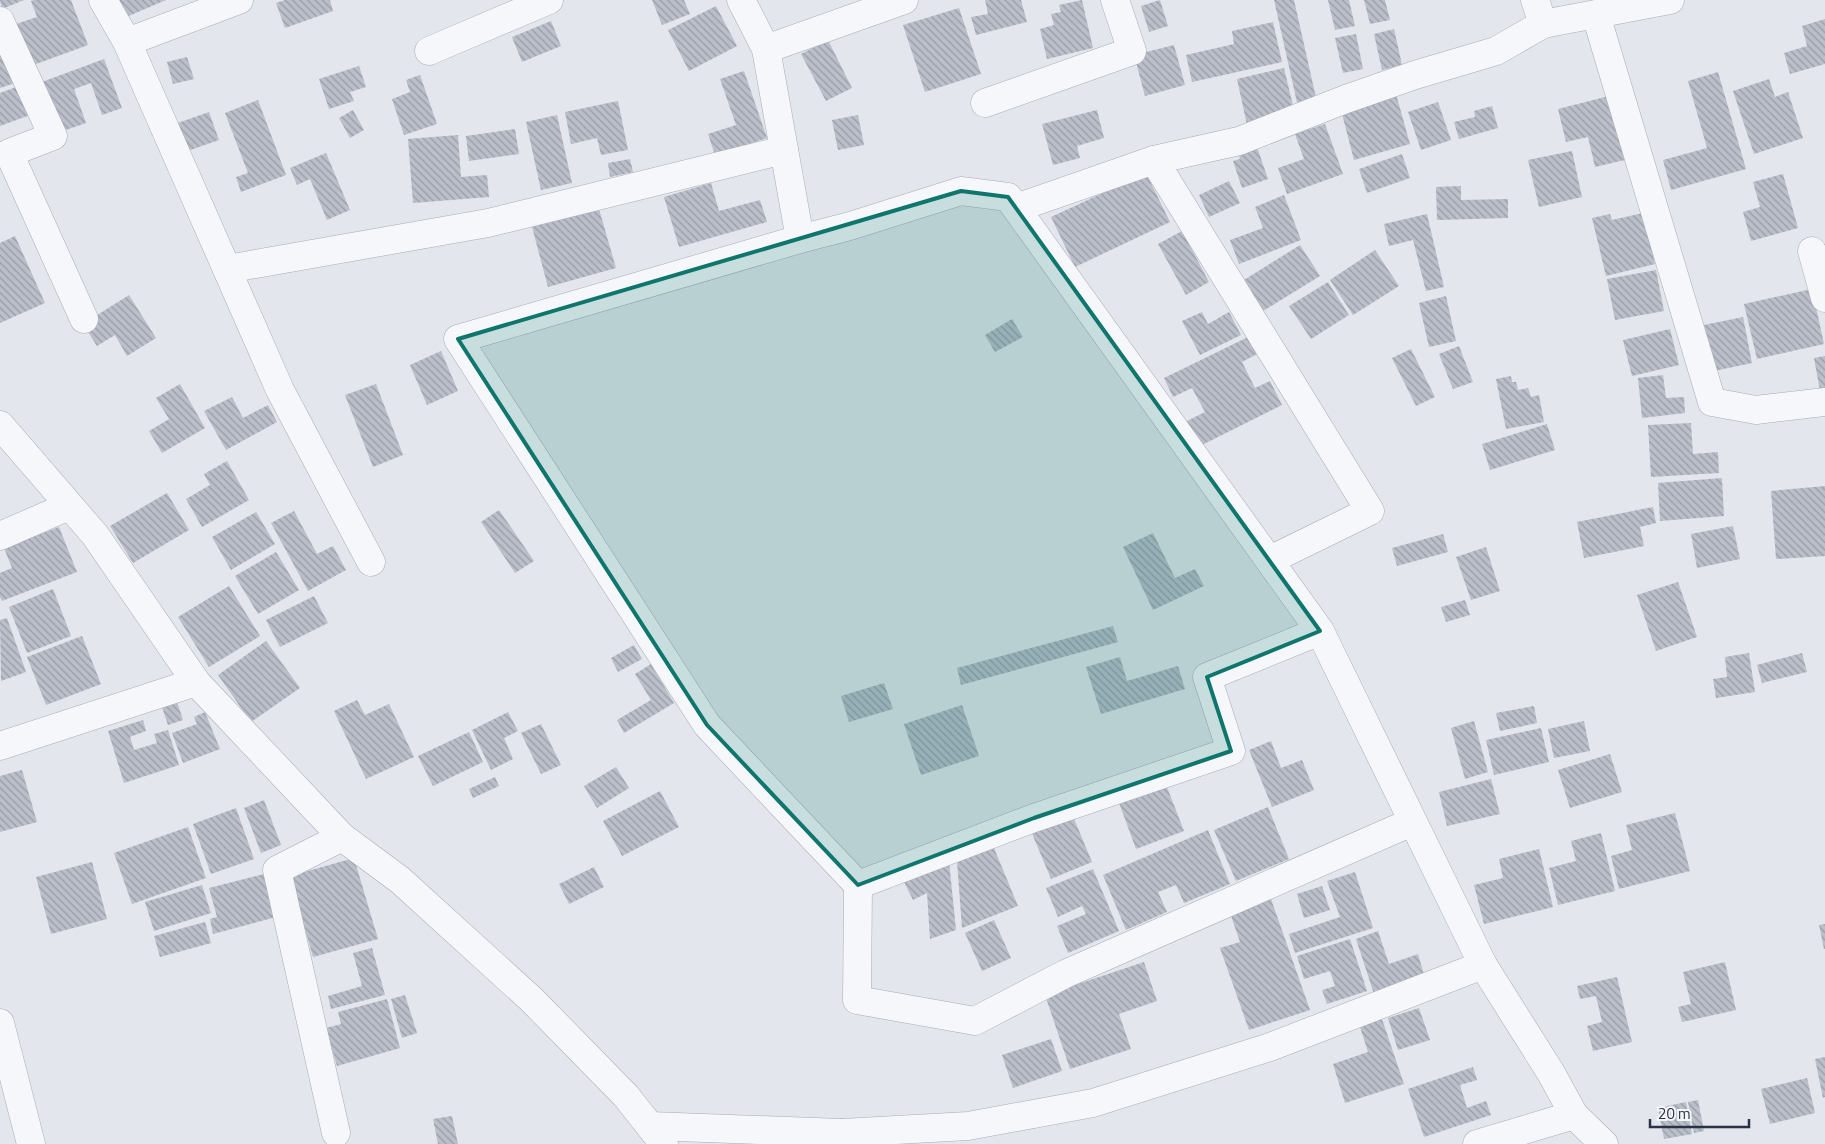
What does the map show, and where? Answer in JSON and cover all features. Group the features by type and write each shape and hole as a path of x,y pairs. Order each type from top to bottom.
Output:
{"street":[{"path":"104,0 127,42 280,390 371,562"},
{"path":"127,42 240,0"},
{"path":"429,51 549,0"},
{"path":"741,0 766,49 800,239"},
{"path":"766,49 904,0"},
{"path":"985,103 1132,51 1115,0"},
{"path":"1016,208 1154,160 1239,141 1346,99 1496,50 1539,12 1596,15 1670,0"},
{"path":"1596,15 1712,402 1756,410 1825,402"},
{"path":"0,21 53,136 9,153 84,319"},
{"path":"227,269 488,223 784,150"},
{"path":"1154,160 1370,511 1270,560"},
{"path":"1412,822 1065,974 975,1021 857,1000 858,885 707,725 458,339 850,226 961,191 1008,197 1320,630 1482,965 1551,1073 1574,1115 1604,1144"},
{"path":"1812,251 1825,298"},
{"path":"0,425 95,535 196,682 342,837 400,880 532,1000 626,1096 657,1135 844,1139 968,1126 1093,1103 1270,1047 1482,965"},
{"path":"0,536 69,506"},
{"path":"858,885 1034,818 1231,751 1207,677 1320,630"},
{"path":"0,746 196,682"},
{"path":"336,1133 277,870 342,837"},
{"path":"0,1023 31,1144"},
{"path":"1477,1144 1574,1115"}],"highlighted area":[{"path":"961,191 1008,197 1320,631 1207,677 1231,751 1034,818 858,885 707,725 458,339"}],"building":[{"path":"0,0 24,0 2,9"},
{"path":"71,0 88,45 28,67 13,25 37,17 31,1"},
{"path":"117,0 166,0 124,18"},
{"path":"285,0 330,0 333,11 285,28 276,3"},
{"path":"652,0 684,0 690,14 662,25"},
{"path":"985,0 1021,0 1027,22 976,35 971,17 988,14"},
{"path":"1082,0 1093,48 1047,59 1040,29 1054,25 1051,14 1061,12 1059,5"},
{"path":"1160,0 1168,26 1149,32 1141,6"},
{"path":"1274,0 1294,0 1317,102 1298,107"},
{"path":"1328,0 1349,0 1355,26 1335,30"},
{"path":"1364,0 1385,0 1390,20 1370,24"},
{"path":"716,6 737,46 689,71 668,30"},
{"path":"959,8 981,74 925,92 903,25"},
{"path":"1825,19 1825,64 1790,74 1784,53 1807,46 1802,26"},
{"path":"551,21 561,46 522,62 512,37"},
{"path":"1273,22 1282,62 1192,82 1186,55 1234,44 1232,31"},
{"path":"1394,29 1402,65 1382,70 1374,34"},
{"path":"0,33 18,82 0,88"},
{"path":"1356,34 1363,69 1343,73 1335,38"},
{"path":"828,40 852,88 826,101 801,54"},
{"path":"1174,45 1185,85 1145,96 1134,55"},
{"path":"187,57 194,79 173,84 167,62"},
{"path":"104,59 122,108 102,115 91,83 74,89 86,123 60,132 42,82"},
{"path":"359,66 366,87 350,92 354,101 329,109 319,79"},
{"path":"1284,68 1295,114 1247,125 1237,79"},
{"path":"744,71 767,138 715,155 708,134 736,125 720,79"},
{"path":"1718,72 1746,169 1671,190 1663,160 1707,148 1688,81"},
{"path":"420,75 437,124 404,135 392,99 410,92 406,80"},
{"path":"1769,79 1775,97 1788,92 1803,138 1754,154 1733,91"},
{"path":"19,86 30,115 0,126 0,93"},
{"path":"1396,94 1410,144 1354,160 1341,110"},
{"path":"1613,95 1629,159 1595,167 1588,137 1566,142 1558,109"},
{"path":"258,100 286,175 241,192 236,177 248,173 225,113"},
{"path":"618,101 628,150 601,155 597,138 571,144 565,112"},
{"path":"1438,102 1451,140 1421,150 1408,112"},
{"path":"1492,106 1498,128 1459,139 1454,122 1475,117 1474,111"},
{"path":"353,110 364,130 350,138 339,118"},
{"path":"1097,110 1104,138 1077,146 1080,158 1053,165 1042,124"},
{"path":"209,112 219,140 182,153 172,125"},
{"path":"557,115 572,183 541,190 526,122"},
{"path":"858,115 864,145 838,150 832,120"},
{"path":"1325,124 1343,174 1287,194 1278,168 1304,159 1295,134"},
{"path":"515,129 519,154 469,161 466,136"},
{"path":"458,135 461,177 487,175 489,197 413,203 408,139"},
{"path":"1256,144 1268,179 1242,188 1233,161 1240,159 1238,151"},
{"path":"1572,151 1582,197 1539,207 1528,160"},
{"path":"326,153 350,210 327,220 310,179 297,185 290,168"},
{"path":"1402,154 1410,178 1367,193 1359,169"},
{"path":"630,159 633,172 610,177 608,163"},
{"path":"1146,173 1170,222 1075,267 1051,217"},
{"path":"1783,174 1798,228 1751,241 1743,212 1760,207 1753,182"},
{"path":"1229,181 1240,203 1209,217 1199,195"},
{"path":"711,183 719,211 760,200 767,222 679,247 664,197"},
{"path":"1461,186 1461,200 1508,199 1508,218 1437,220 1436,187"},
{"path":"1284,195 1301,240 1239,264 1230,240 1263,228 1255,207"},
{"path":"599,209 616,268 548,287 532,227"},
{"path":"1643,213 1655,264 1606,276 1592,218 1610,214 1612,220"},
{"path":"1427,214 1444,287 1426,291 1413,240 1389,246 1384,224"},
{"path":"1182,231 1209,282 1186,295 1158,244"},
{"path":"15,236 45,303 0,323 0,243"},
{"path":"1300,245 1320,276 1263,311 1244,280"},
{"path":"1375,250 1399,286 1353,315 1330,280"},
{"path":"1656,270 1664,311 1615,320 1607,279"},
{"path":"1328,282 1349,315 1311,339 1289,306"},
{"path":"1812,289 1824,344 1757,359 1744,304"},
{"path":"129,295 156,338 127,356 115,335 97,346 83,324"},
{"path":"1446,296 1456,341 1429,347 1419,303"},
{"path":"1202,312 1208,324 1229,312 1241,335 1200,355 1182,321"},
{"path":"1743,317 1752,363 1714,371 1704,325"},
{"path":"1012,319 1023,337 995,352 985,335"},
{"path":"1670,329 1679,365 1632,376 1623,340"},
{"path":"1248,337 1257,354 1242,362 1255,388 1270,381 1282,405 1198,447 1185,422 1205,412 1192,388 1173,397 1164,378"},
{"path":"1459,346 1473,382 1453,389 1439,354"},
{"path":"1411,349 1435,397 1416,406 1392,358"},
{"path":"441,351 458,391 427,405 410,365"},
{"path":"1825,356 1825,390 1820,391 1814,358"},
{"path":"1663,375 1666,398 1684,397 1685,413 1642,418 1638,378"},
{"path":"1511,376 1512,382 1516,382 1518,390 1528,388 1531,397 1539,395 1544,422 1506,429 1496,379"},
{"path":"180,384 205,428 162,453 149,431 169,419 156,398"},
{"path":"376,384 403,455 373,467 345,395"},
{"path":"232,397 243,418 268,405 277,422 226,450 204,411"},
{"path":"1691,423 1693,454 1718,452 1719,473 1651,477 1648,425"},
{"path":"1547,424 1555,450 1490,470 1482,444"},
{"path":"227,461 249,500 202,527 186,499 210,485 204,474"},
{"path":"1722,478 1724,516 1660,521 1658,483"},
{"path":"1825,486 1825,556 1776,559 1771,491"},
{"path":"167,493 189,530 133,563 110,526"},
{"path":"1653,507 1656,523 1640,527 1644,546 1584,558 1577,522"},
{"path":"499,510 534,561 515,573 481,522"},
{"path":"294,511 317,554 333,546 346,570 308,591 271,523"},
{"path":"256,512 275,544 231,570 212,537"},
{"path":"1733,526 1740,559 1697,568 1691,534"},
{"path":"59,527 77,572 2,601 0,597 0,573 12,568 4,548"},
{"path":"1153,533 1175,578 1195,569 1204,586 1153,610 1123,547"},
{"path":"1443,534 1448,552 1397,566 1392,548"},
{"path":"1486,547 1500,591 1471,600 1456,557"},
{"path":"276,552 299,590 258,614 235,576"},
{"path":"1678,582 1697,637 1656,651 1637,595"},
{"path":"229,586 260,636 209,667 178,617"},
{"path":"53,589 71,636 27,653 9,607"},
{"path":"314,596 328,623 280,647 266,620"},
{"path":"1465,600 1470,615 1446,622 1441,607"},
{"path":"7,618 26,672 1,681 0,620"},
{"path":"1113,626 1118,642 961,685 957,668"},
{"path":"82,636 101,684 46,705 27,657"},
{"path":"266,641 300,688 251,722 218,675"},
{"path":"634,645 642,659 618,672 611,658"},
{"path":"1749,653 1755,692 1716,698 1713,679 1727,677 1725,657"},
{"path":"1802,653 1807,672 1762,683 1757,665"},
{"path":"1120,657 1127,681 1178,666 1185,689 1101,714 1086,667"},
{"path":"651,664 674,703 624,733 617,720 651,700 635,674"},
{"path":"884,683 893,709 849,722 841,696"},
{"path":"357,700 365,715 389,704 414,757 366,779 334,711"},
{"path":"177,702 183,720 168,725 162,707"},
{"path":"962,705 979,756 921,775 904,724"},
{"path":"1534,706 1537,723 1500,731 1496,713"},
{"path":"205,712 220,749 183,763 172,733 197,724 194,717"},
{"path":"508,712 518,731 504,738 513,759 491,770 472,730"},
{"path":"143,720 146,731 130,737 134,750 157,743 154,734 168,730 179,765 124,783 108,731"},
{"path":"1474,721 1488,772 1465,779 1451,728"},
{"path":"1584,721 1590,751 1554,758 1548,729"},
{"path":"541,724 561,765 541,774 521,733"},
{"path":"1541,728 1549,762 1494,775 1486,740"},
{"path":"469,732 483,762 433,786 418,756"},
{"path":"1271,741 1281,768 1302,760 1314,790 1272,807 1249,750"},
{"path":"1610,754 1622,792 1570,808 1558,770"},
{"path":"616,767 629,788 597,808 584,786"},
{"path":"22,770 37,822 0,832 0,776"},
{"path":"495,777 499,786 473,798 469,789"},
{"path":"1491,779 1500,814 1447,826 1439,792"},
{"path":"1165,782 1184,831 1136,849 1118,800"},
{"path":"660,791 679,827 622,856 603,821"},
{"path":"264,800 281,845 261,853 244,808"},
{"path":"1268,807 1289,859 1236,881 1214,830"},
{"path":"236,808 254,859 211,874 193,824"},
{"path":"1675,813 1690,871 1619,889 1611,856 1632,850 1626,825"},
{"path":"1072,814 1092,862 1051,879 1031,831"},
{"path":"188,827 206,878 132,904 114,853"},
{"path":"1208,830 1230,884 1184,903 1176,885 1158,892 1167,912 1126,930 1103,875"},
{"path":"1601,833 1615,891 1558,905 1549,868 1576,861 1571,841"},
{"path":"994,848 1018,906 962,928 957,861"},
{"path":"1539,849 1553,907 1484,924 1474,885 1503,878 1499,859"},
{"path":"354,858 378,939 313,957 290,876"},
{"path":"949,861 956,930 930,939 927,893 913,900 903,880"},
{"path":"92,862 107,919 51,934 36,877"},
{"path":"594,867 604,887 569,904 559,884"},
{"path":"1093,869 1119,931 1068,953 1057,926 1086,914 1082,906 1058,917 1046,888"},
{"path":"1355,872 1373,928 1295,953 1289,934 1340,917 1327,881"},
{"path":"264,874 276,917 213,934 210,919 217,917 209,888"},
{"path":"202,885 211,913 154,931 145,902"},
{"path":"1322,886 1330,910 1304,918 1297,894"},
{"path":"1271,899 1310,1010 1249,1030 1220,948 1240,942 1230,913"},
{"path":"994,920 1011,958 982,971 965,933"},
{"path":"205,922 211,943 160,957 154,936"},
{"path":"1825,924 1825,949 1824,949 1819,925"},
{"path":"1378,931 1389,964 1418,954 1425,978 1374,994 1356,939"},
{"path":"1350,939 1367,991 1327,1004 1322,990 1335,986 1330,971 1304,979 1297,956"},
{"path":"372,948 385,995 331,1009 328,996 362,986 353,953"},
{"path":"1144,962 1157,1001 1119,1014 1131,1049 1070,1069 1045,995"},
{"path":"1725,962 1736,1010 1682,1022 1678,1007 1691,1004 1683,972"},
{"path":"1617,977 1632,1042 1593,1051 1587,1026 1602,1022 1596,996 1580,999 1577,986"},
{"path":"405,995 417,1033 402,1038 391,999"},
{"path":"387,999 400,1048 337,1066 326,1028 341,1024 338,1012"},
{"path":"1419,1008 1430,1040 1398,1050 1388,1018"},
{"path":"1382,1019 1404,1084 1345,1103 1333,1064 1368,1052 1360,1027"},
{"path":"1051,1039 1062,1071 1013,1088 1002,1055"},
{"path":"1825,1057 1825,1097 1823,1098 1815,1059"},
{"path":"1473,1067 1477,1080 1460,1085 1467,1108 1486,1101 1491,1115 1424,1137 1408,1089"},
{"path":"1807,1078 1815,1113 1770,1124 1761,1089"},
{"path":"1698,1100 1704,1131 1694,1133 1688,1102"},
{"path":"1686,1102 1692,1134 1664,1139 1658,1108"},
{"path":"452,1116 458,1144 438,1144 433,1119"}]}
